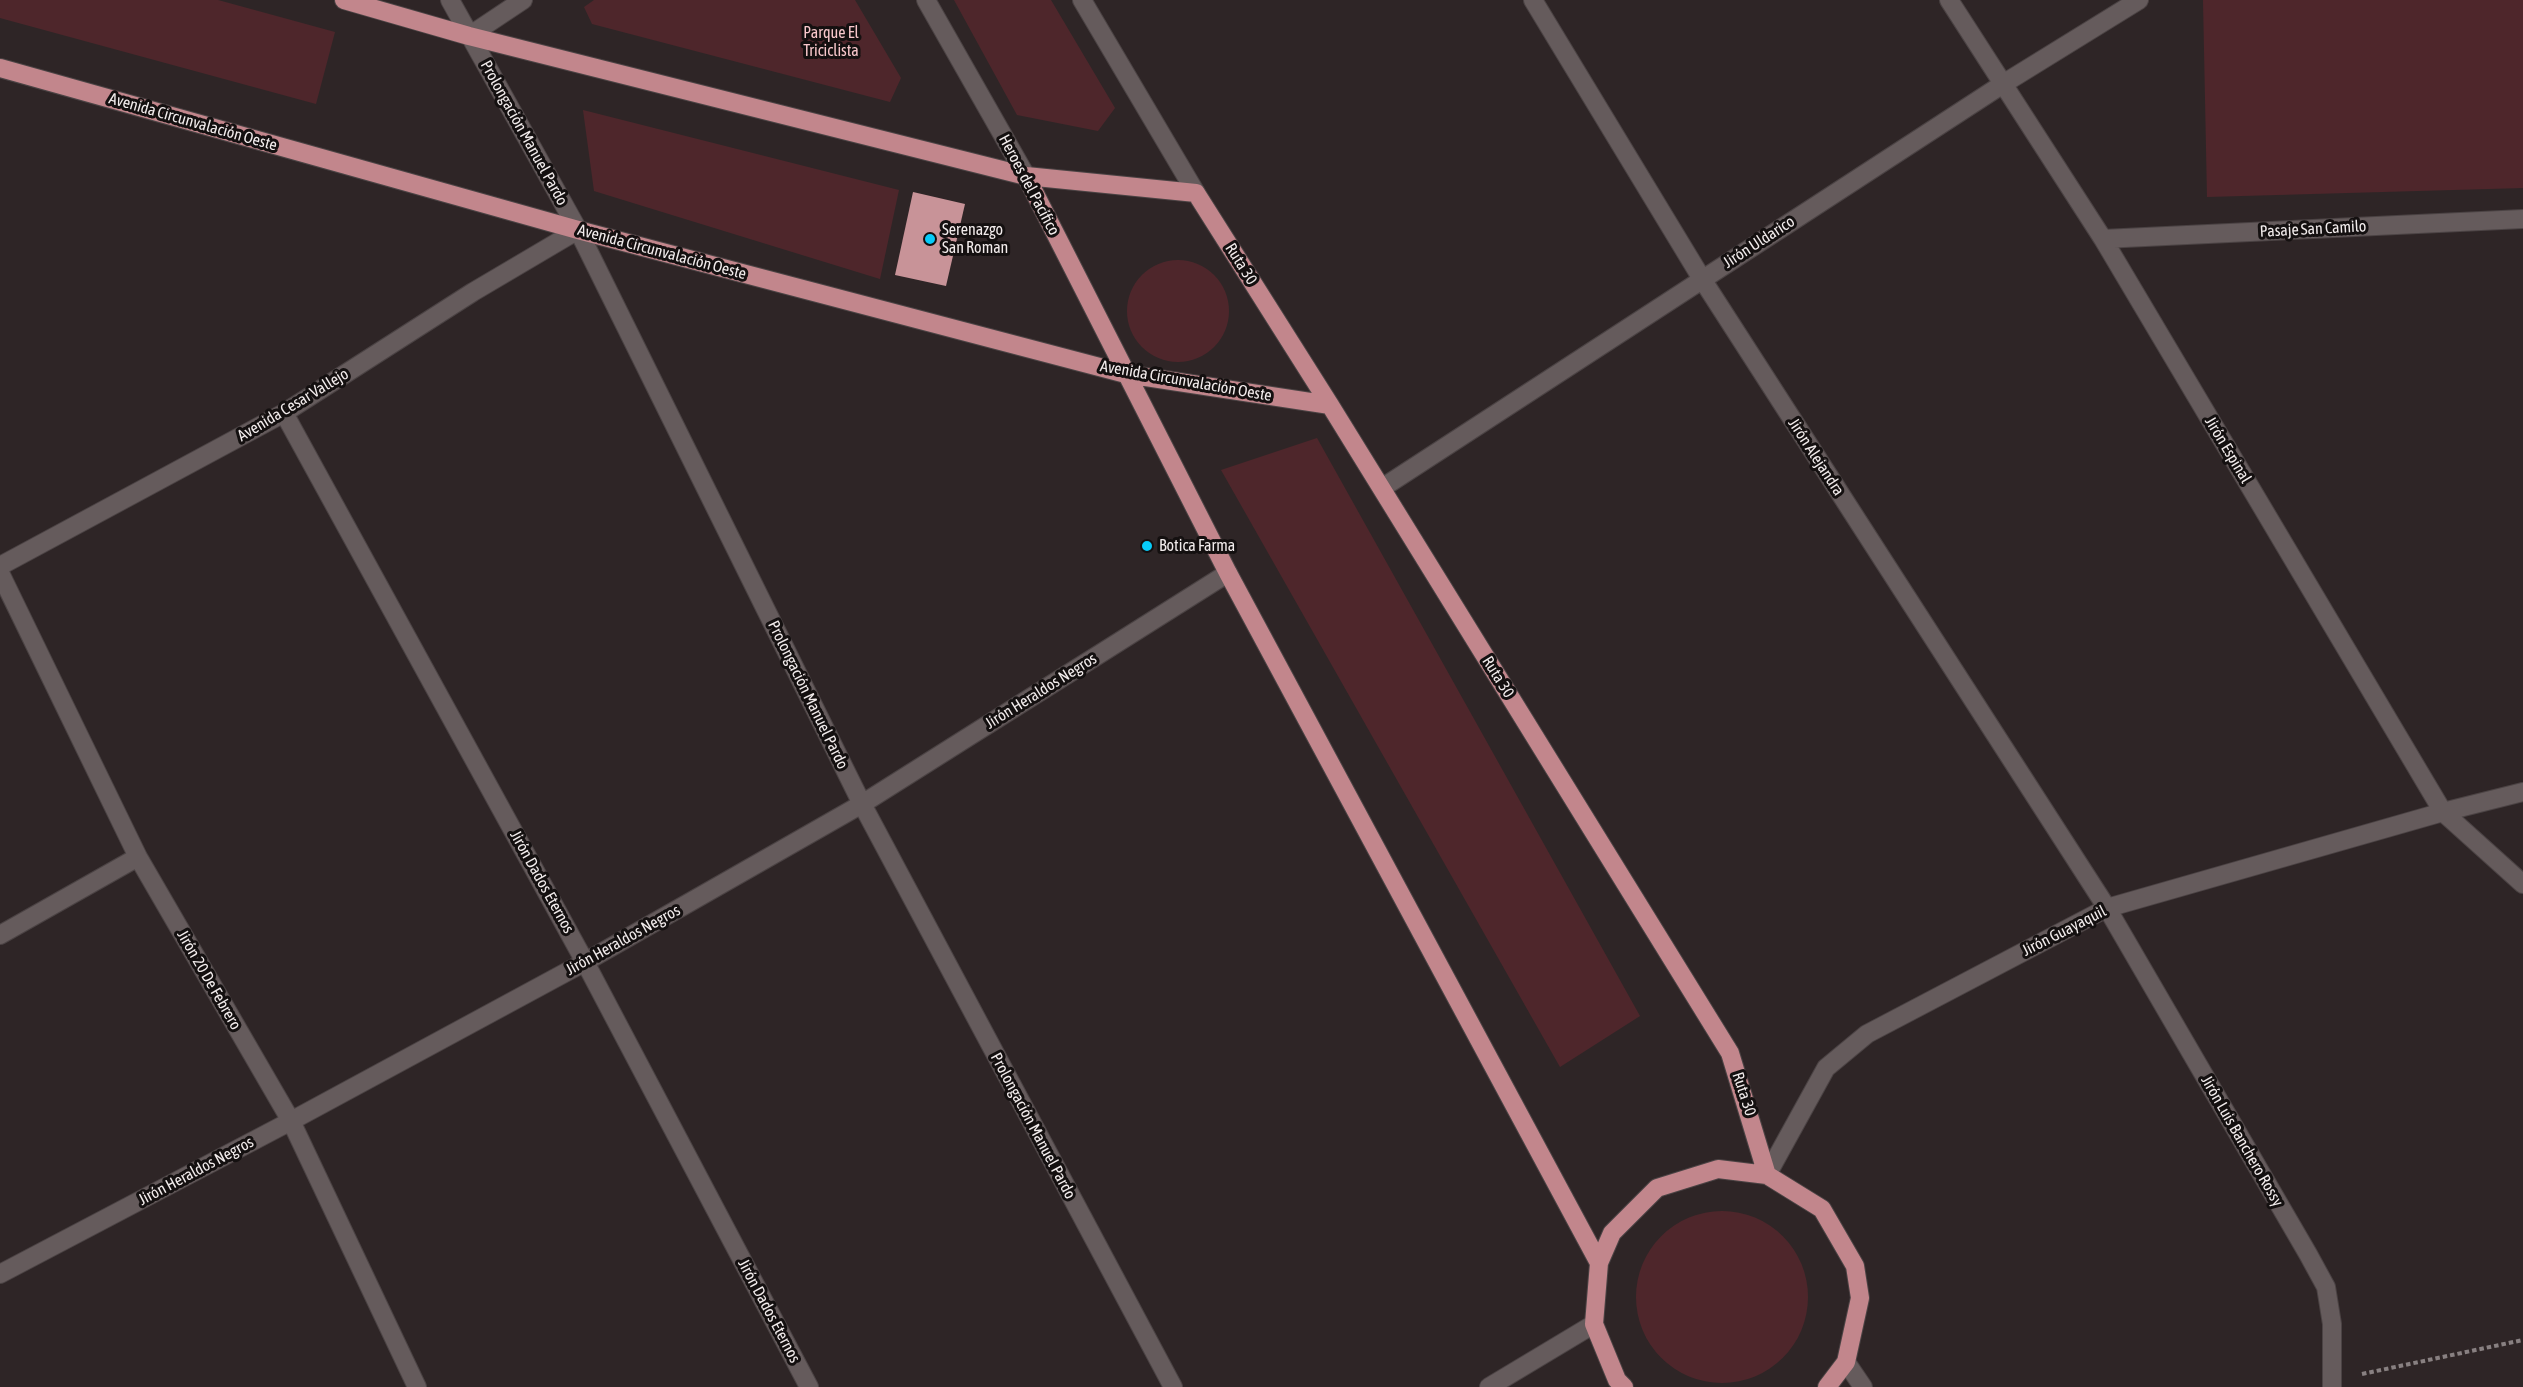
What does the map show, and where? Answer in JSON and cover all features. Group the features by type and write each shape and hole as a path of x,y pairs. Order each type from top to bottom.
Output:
{"highway":[{"path":"344,0 469,36 1026,176 1197,193"},
{"name":"Avenida Circunvalación Oeste","path":"0,68 578,230 1125,374 1330,405"},
{"name":"Heroes del Pacífico","path":"1026,176 1125,374"},
{"name":"Ruta 30","path":"1197,193 1730,1053 1767,1175"},
{"path":"1125,374 1228,573 1599,1263"},
{"path":"1624,1387 1617,1380 1594,1324 1599,1263 1612,1233 1657,1188 1718,1169 1767,1175 1822,1209 1855,1266 1860,1298 1846,1362 1827,1387"}],"street":[{"name":"Prolongación Manuel Pardo","path":"450,0 578,230 862,804 1173,1387"},
{"path":"469,36 523,0"},
{"name":"Heroes del Pacífico","path":"926,0 1026,176"},
{"path":"1083,0 1197,193"},
{"name":"Jirón Alejandra","path":"1533,0 1702,279 2107,908"},
{"name":"Jirón Espinal","path":"1949,0 2103,239 2443,812 2523,885"},
{"name":"Jirón Uldarico","path":"1382,489 2003,84 2139,0"},
{"name":"Pasaje San Camilo","path":"2103,239 2523,219"},
{"name":"Avenida Cesar Vallejo","path":"0,566 284,413 473,292 578,230"},
{"name":"Jirón Dados Eternos","path":"284,413 585,962 809,1387"},
{"name":"Jirón 20 De Febrero","path":"0,573 138,857 291,1121 417,1387"},
{"name":"Jirón Heraldos Negros","path":"0,1274 291,1121 585,962 862,804 1228,573"},
{"name":"Jirón Guayaquil","path":"1767,1175 1826,1068 1867,1034 2107,908 2443,812 2523,792"},
{"path":"0,935 138,857"},
{"name":"Jirón Luis Banchero Rossy","path":"2107,908 2326,1287 2332,1324 2332,1384"},
{"path":"1489,1387 1594,1324"},
{"path":"1846,1362 1863,1387"}],"path":[{"path":"2332,1384 2523,1340"}],"green space":[{"path":"0,0 218,0 335,32 316,104 0,18"},
{"name":"Parque El Triciclista","path":"594,0 855,0 901,78 890,102 592,24 584,7"},
{"path":"954,0 1051,0 1115,108 1098,131 1017,115"},
{"path":"2203,0 2523,0 2523,188 2207,197"},
{"path":"583,110 899,190 880,279 594,191"},
{"path":"1178,260 1198,263 1207,268 1221,282 1226,291 1229,311 1226,331 1221,340 1207,354 1198,359 1178,362 1158,359 1149,354 1135,340 1130,331 1127,311 1130,291 1135,282 1149,268 1158,263"},
{"path":"1317,438 1640,1016 1560,1067 1221,470"},
{"path":"1722,1211 1739,1212 1755,1217 1770,1225 1783,1236 1794,1249 1802,1264 1807,1280 1807,1314 1802,1330 1794,1345 1783,1358 1770,1369 1755,1377 1739,1382 1722,1383 1705,1382 1689,1377 1674,1369 1661,1358 1650,1345 1642,1330 1637,1314 1636,1297 1637,1280 1642,1264 1650,1249 1661,1236 1674,1225 1689,1217 1705,1212"}],"building":[{"name":"Serenazgo San Roman","path":"913,192 965,204 946,286 895,275"}],"place":[{"name":"Serenazgo San Roman","path":"930,239"},
{"name":"Botica Farma","path":"1147,546"}]}
